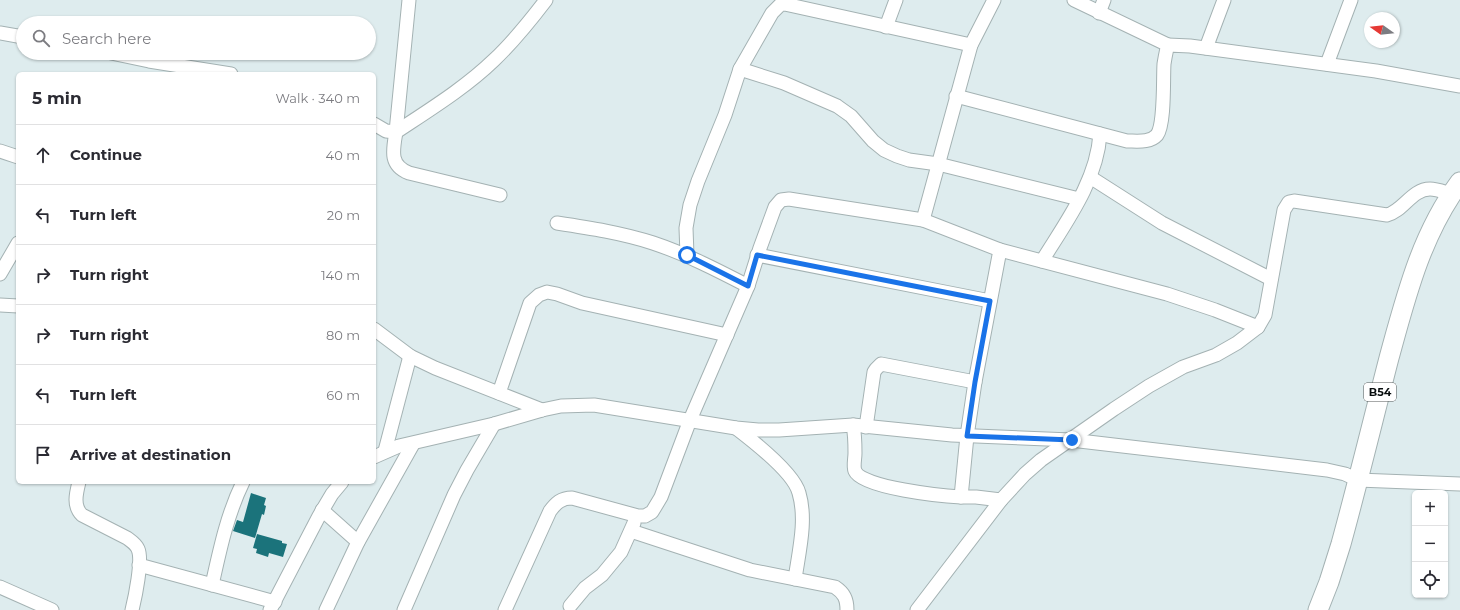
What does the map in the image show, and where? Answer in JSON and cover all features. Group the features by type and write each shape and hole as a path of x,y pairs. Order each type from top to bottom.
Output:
{"highway":[{"name":"B54","path":"1318,610 1329,582 1358,480 1406,294 1424,246 1442,209 1456,188"}],"street":[{"path":"408,0 396,132 392,151 395,162 401,170 500,195"},
{"path":"532,18 533,0"},
{"path":"376,125 386,131 396,132 472,80 495,60 546,0"},
{"path":"886,27 896,0"},
{"path":"923,220 971,45 994,0"},
{"path":"1074,0 1168,45 1206,48 1327,64 1460,86"},
{"path":"1099,13 1104,0"},
{"path":"1206,48 1224,0"},
{"path":"1327,64 1351,0"},
{"path":"687,255 686,228 690,204 698,181 725,115 740,69 772,13 780,5 790,5 971,45"},
{"path":"0,33 16,36"},
{"path":"956,96 1127,141 1149,140 1157,135 1162,119 1165,62 1168,45"},
{"path":"144,60 218,72"},
{"path":"740,69 784,83 837,106 851,116 873,141 884,150 897,156 909,160 938,164 1079,200"},
{"path":"1042,261 1079,200 1090,177 1097,159 1100,134"},
{"path":"0,151 16,156"},
{"path":"1090,177 1162,223 1271,279"},
{"path":"917,610 1001,500 1012,487 1041,460 1149,386 1183,367 1216,356 1237,343 1258,327 1265,315 1284,210 1289,202 1294,201 1387,215 1398,210 1423,190 1456,188"},
{"path":"506,610 550,511 556,503 564,498 572,498 638,516 645,516 652,512 661,497 690,420 748,286 757,255 775,207 781,200 789,199 923,220 1000,250 1167,294 1215,310 1258,327"},
{"path":"557,223 613,232 653,243 687,255 748,286"},
{"path":"0,274 16,246"},
{"path":"961,497 967,436 975,382 1000,250"},
{"path":"757,255 990,301"},
{"path":"499,393 530,303 539,295 547,292 582,303 727,335"},
{"path":"0,305 16,306"},
{"path":"376,330 410,356 435,368 542,410"},
{"path":"380,454 410,356"},
{"path":"866,427 874,372 881,364 975,382"},
{"path":"380,454 399,446 413,444 494,424 542,410 561,406 594,405 736,428 779,430 853,425 967,436 1072,440 1327,470 1345,474 1358,480 1460,484"},
{"path":"404,610 454,495 494,424"},
{"path":"853,425 855,441 854,466 856,473 861,478 894,488 938,495 1001,500"},
{"path":"736,428 769,454 794,483 799,492 802,515 795,579"},
{"path":"326,610 358,542 413,444"},
{"path":"79,484 76,503 77,510 82,515 134,543 139,550 139,565 132,610"},
{"path":"212,585 222,536 233,502 242,484"},
{"path":"139,565 212,585 273,606 322,510 340,484"},
{"path":"322,510 358,542"},
{"path":"570,606 585,588 602,575 621,552 638,516"},
{"path":"631,531 750,570 835,587 842,591 846,599 848,610"},
{"path":"0,587 52,610"}],"building":[{"path":"251,493 266,498 264,515 262,514 255,538 233,531 237,520 243,522"},
{"path":"257,534 282,541 282,543 287,544 283,557 269,553 268,557 256,553 257,549 253,548"}],"route":[{"path":"687,255 748,286 757,255 990,301 967,436 1072,440"}]}
